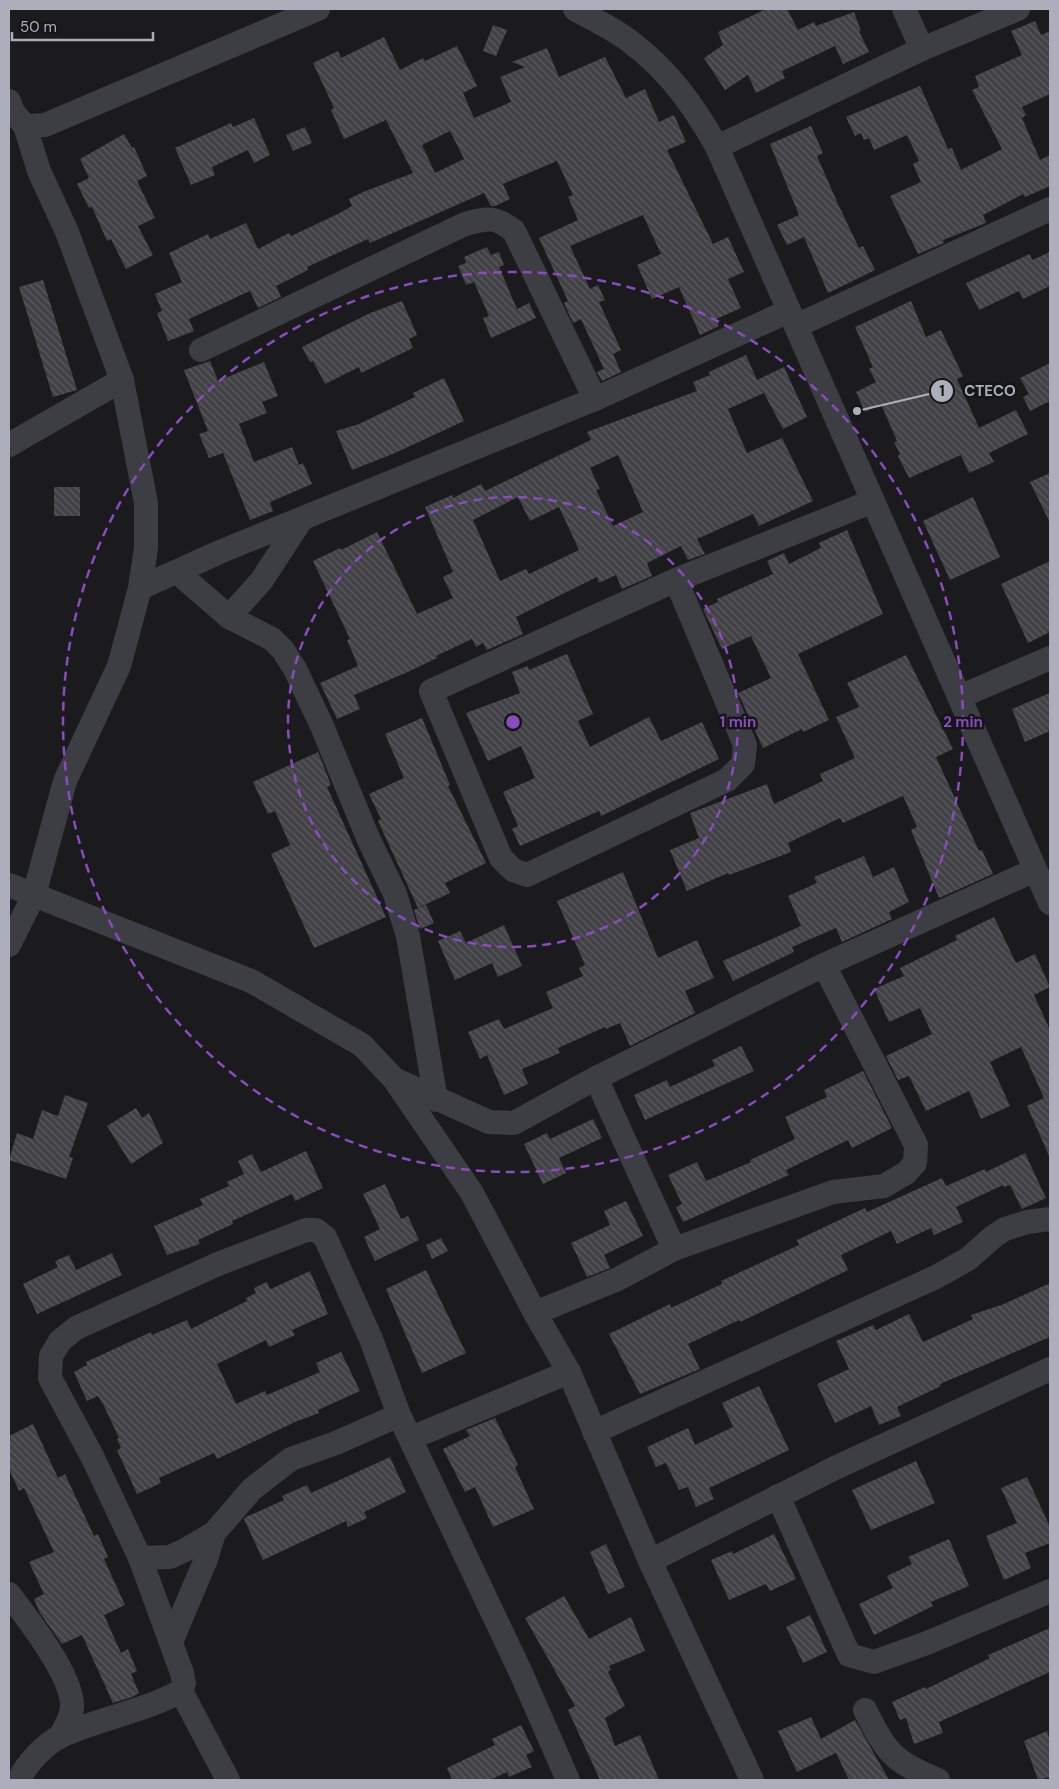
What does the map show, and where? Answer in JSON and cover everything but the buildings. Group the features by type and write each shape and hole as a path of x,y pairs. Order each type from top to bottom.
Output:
{"street":[{"path":"25,126 45,125 318,9"},
{"path":"575,9 631,42 673,80 698,113 717,147 1050,903"},
{"path":"904,9 922,49"},
{"path":"717,147 922,49 1018,9"},
{"path":"9,101 14,112 25,126 39,171 67,232 122,380 146,503 146,548 140,588 119,666 65,781 34,895 9,945"},
{"path":"140,588 301,520 793,319 1050,208"},
{"path":"201,350 466,224 482,220 501,220 514,231 595,399"},
{"path":"9,445 122,380"},
{"path":"676,580 745,745 743,764 727,780 527,875 513,870 501,858 431,692 676,580 873,502"},
{"path":"229,617 262,580 301,520"},
{"path":"177,572 229,617 272,639 283,650 295,669 322,726 368,838 395,894 408,936 436,1100"},
{"path":"959,697 1050,658"},
{"path":"394,1080 489,1122 514,1123 596,1078 824,965 1036,870"},
{"path":"9,885 251,981 362,1045 394,1080 472,1192 534,1313 569,1372 650,1561 752,1780"},
{"path":"534,1313 618,1279 674,1249 833,1192 884,1186 906,1173 914,1163 916,1146 907,1124 824,965"},
{"path":"596,1078 674,1249"},
{"path":"594,1432 936,1276 968,1259 994,1236 1006,1229 1027,1222 1050,1219"},
{"path":"19,1780 23,1770 36,1756 60,1737 161,1702 181,1691 184,1683 140,1558 93,1458 50,1378 50,1356 60,1341 76,1328 218,1264 306,1230 316,1230 325,1237 367,1330 399,1415 521,1673 568,1780"},
{"path":"650,1561 778,1496 1050,1369"},
{"path":"411,1438 569,1372"},
{"path":"140,1558 170,1556 214,1533 252,1489 291,1458 336,1442 399,1415"},
{"path":"778,1496 849,1655 874,1662 927,1643 1050,1591"},
{"path":"171,1642 206,1560 214,1533"},
{"path":"9,1594 31,1623 70,1691 73,1706 69,1721 60,1737"},
{"path":"181,1691 228,1780"},
{"path":"865,1710 879,1738 892,1755 909,1768 938,1780"}],"place":[{"name":"CTECO","path":"857,411"}]}
